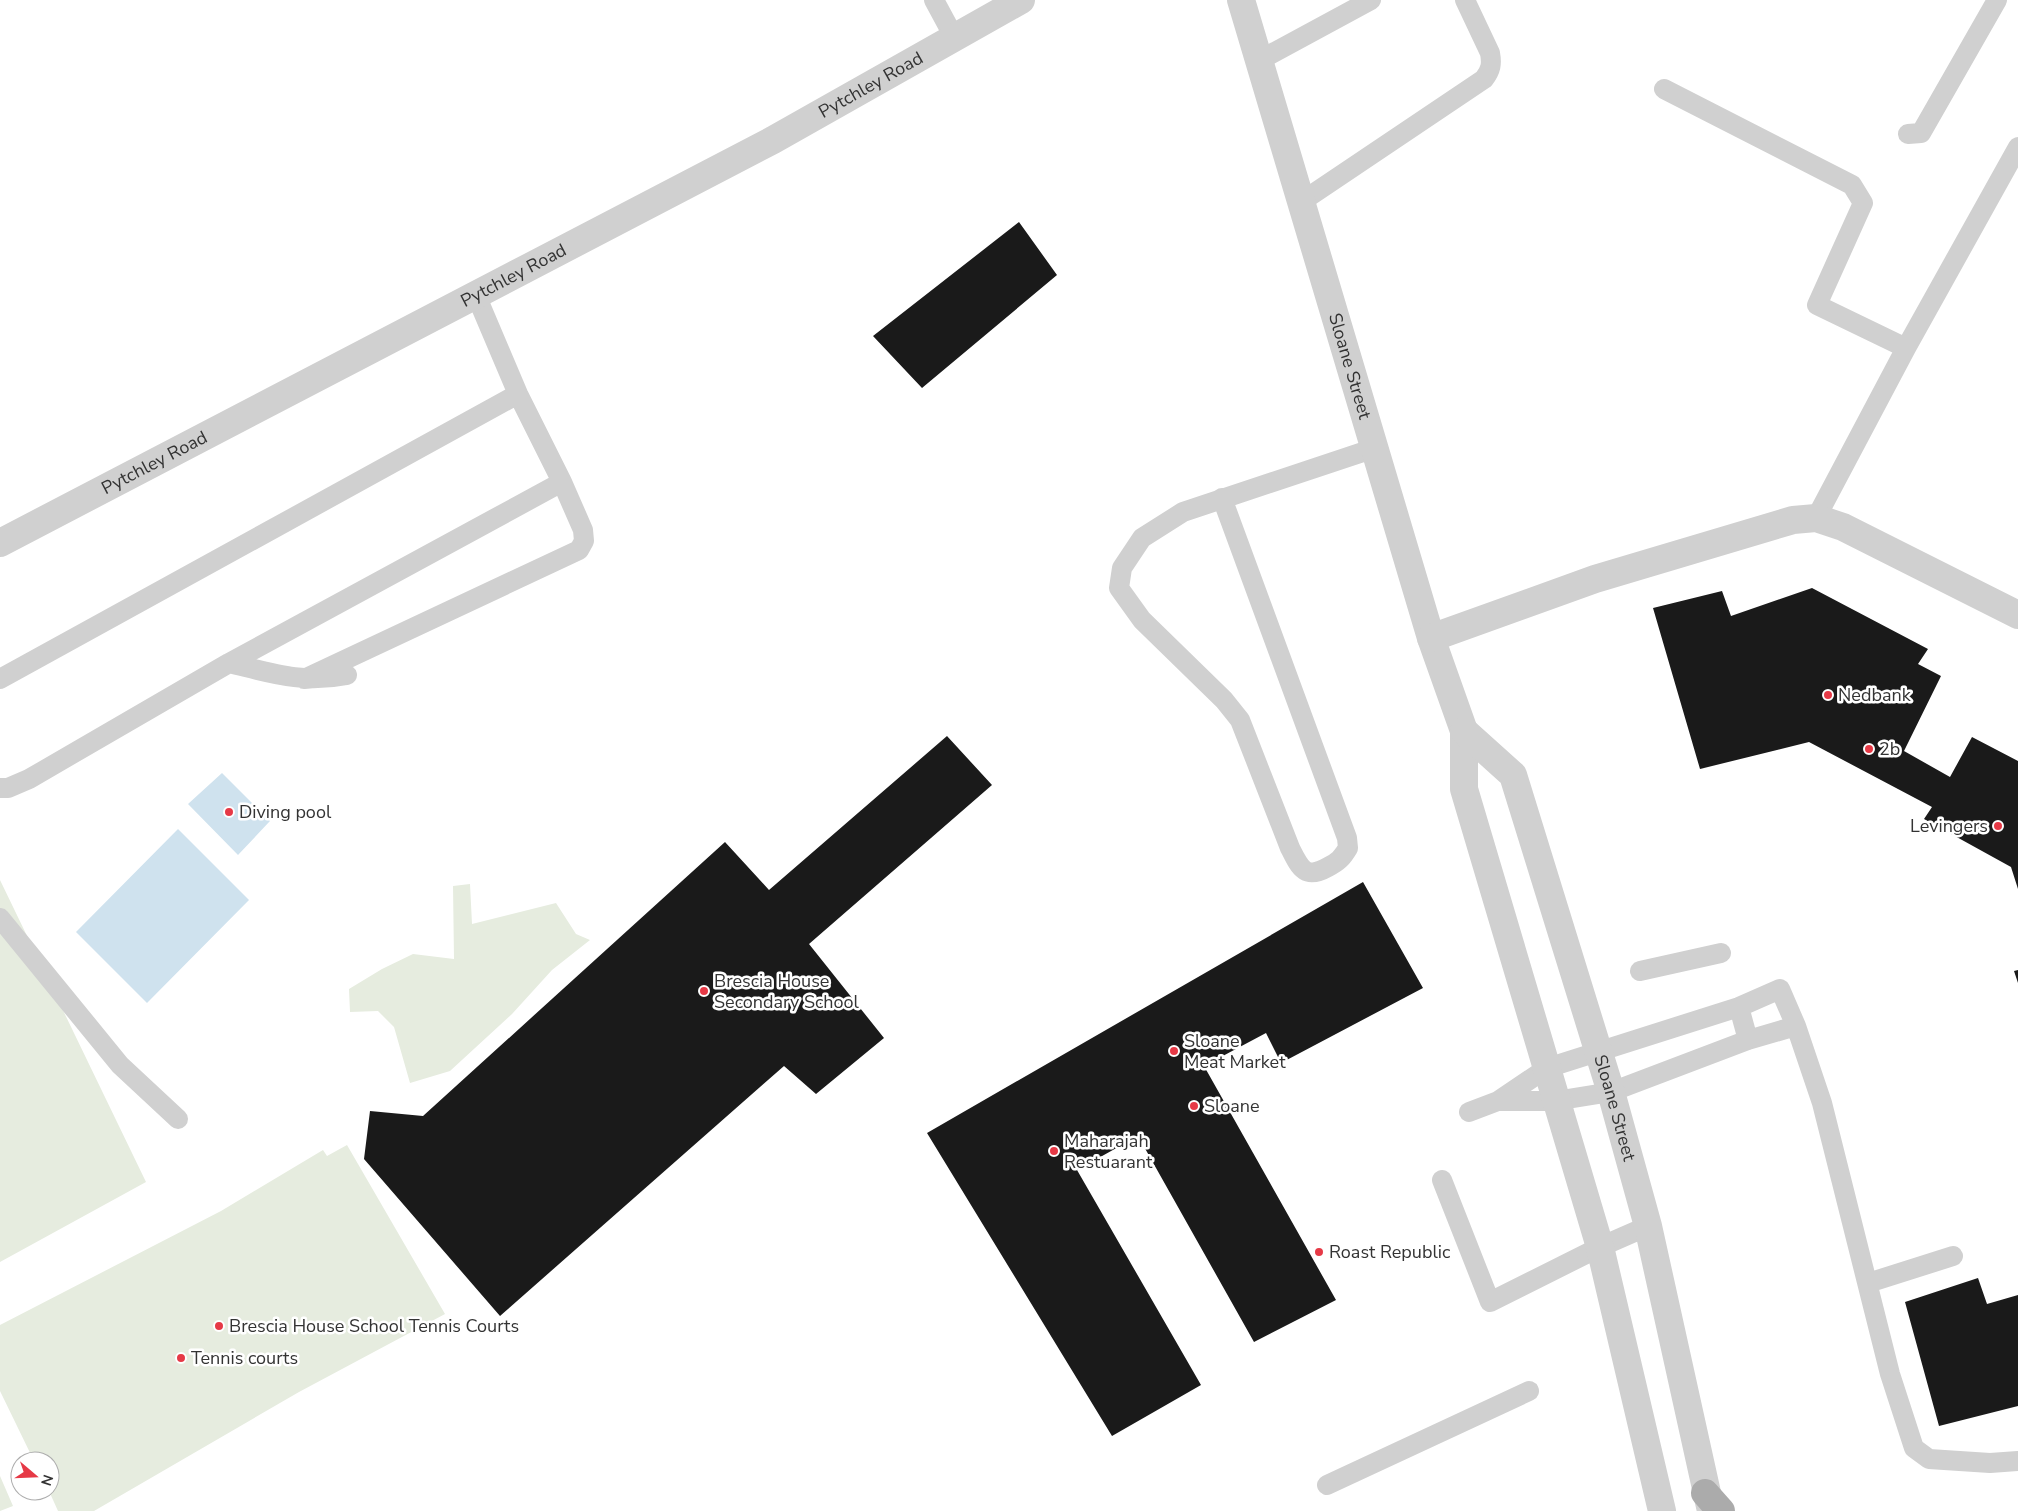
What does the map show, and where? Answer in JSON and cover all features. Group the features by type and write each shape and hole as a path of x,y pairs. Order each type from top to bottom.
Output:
{"street":[{"name":"Pytchley Road","path":"0,543 773,140 955,39 1021,0"},
{"name":"Sloane Street","path":"1241,0 1431,638 1464,731 1464,788 1547,1068 1555,1101 1600,1246 1662,1511"},
{"path":"1431,638 1596,579 1792,520 1816,518 1843,527 2018,615"},
{"name":"Sloane Street","path":"1464,731 1513,774 1597,1052 1611,1092 1648,1226 1712,1505"}],"lane":[{"path":"934,0 955,39"},
{"path":"1258,61 1371,0"},
{"path":"1301,202 1484,78 1490,71 1492,61 1490,53 1466,0"},
{"path":"1908,134 1921,133 1997,0"},
{"path":"1664,88 1852,185 1863,203 1817,305 1906,348"},
{"path":"1816,518 1906,348 2018,147"},
{"path":"229,663 304,679 580,550 584,541 583,530 562,482 518,394 476,294"},
{"path":"0,679 518,394"},
{"path":"1222,498 1346,838 1348,848 1341,860 1317,874 1306,872 1298,865 1240,720 1224,700 1142,620 1118,588 1122,568 1142,538 1183,512 1222,498 1375,448"},
{"path":"0,788 8,788 29,779 229,663 562,482"},
{"path":"0,918 120,1065 178,1119"},
{"path":"1640,972 1721,953"},
{"path":"1469,1112 1498,1101 1547,1068 1739,1007 1780,989 1796,1026 1822,1102 1890,1374 1914,1448 1929,1459 1990,1464 2018,1462"},
{"path":"1739,1007 1748,1040"},
{"path":"1498,1101 1555,1101 1611,1092 1748,1040 1796,1026"},
{"path":"1442,1180 1490,1302 1600,1246 1648,1226"},
{"path":"1868,1283 1953,1256"},
{"path":"1326,1485 1529,1391"}],"shaded area":[{"path":"0,880 146,1182 0,1262"},
{"path":"470,884 472,924 556,903 576,934 590,940 552,970 512,1014 450,1071 410,1083 394,1027 378,1011 350,1012 349,989 382,969 413,954 454,959 453,886"},
{"name":"Brescia House School Tennis Courts","path":"347,1145 445,1314 299,1392 94,1511 58,1511 54,1501 60,1501 60,1451 29,1451 0,1391 0,1325 221,1211 323,1150 327,1156"},
{"path":"0,1476 13,1506 0,1511"}],"water":[{"name":"Diving pool","path":"222,773 270,821 238,855 188,804"},
{"path":"178,829 249,900 147,1003 76,932"}],"building":[{"path":"1019,222 1057,275 922,388 873,336"},
{"path":"1812,588 1928,649 1918,664 1941,676 1904,751 1950,777 1972,737 2018,761 2018,889 2011,867 1924,819 1932,807 1809,742 1700,769 1653,608 1722,591 1731,616"},
{"name":"Brescia House Secondary School","path":"947,736 992,785 809,944 884,1038 816,1094 784,1066 500,1316 364,1159 370,1111 423,1116 725,842 769,890"},
{"path":"1363,882 1423,988 1281,1063 1266,1033 1204,1066 1336,1300 1254,1342 1138,1136 1077,1170 1201,1385 1112,1436 927,1133"},
{"path":"2018,970 2018,983 2014,971"},
{"path":"1978,1278 1987,1304 2018,1295 2018,1406 1939,1426 1905,1302"}],"place":[{"name":"Nedbank","path":"1828,695"},
{"name":"2b","path":"1869,749"},
{"name":"Diving pool","path":"229,812"},
{"name":"Levingers","path":"1998,826"},
{"name":"Brescia House Secondary School","path":"704,991"},
{"name":"Sloane Meat Market","path":"1174,1051"},
{"name":"Sloane","path":"1194,1106"},
{"name":"Maharajah Restuarant","path":"1054,1151"},
{"name":"Roast Republic","path":"1319,1252"},
{"name":"Brescia House School Tennis Courts","path":"219,1326"},
{"name":"Tennis courts","path":"181,1358"}]}
